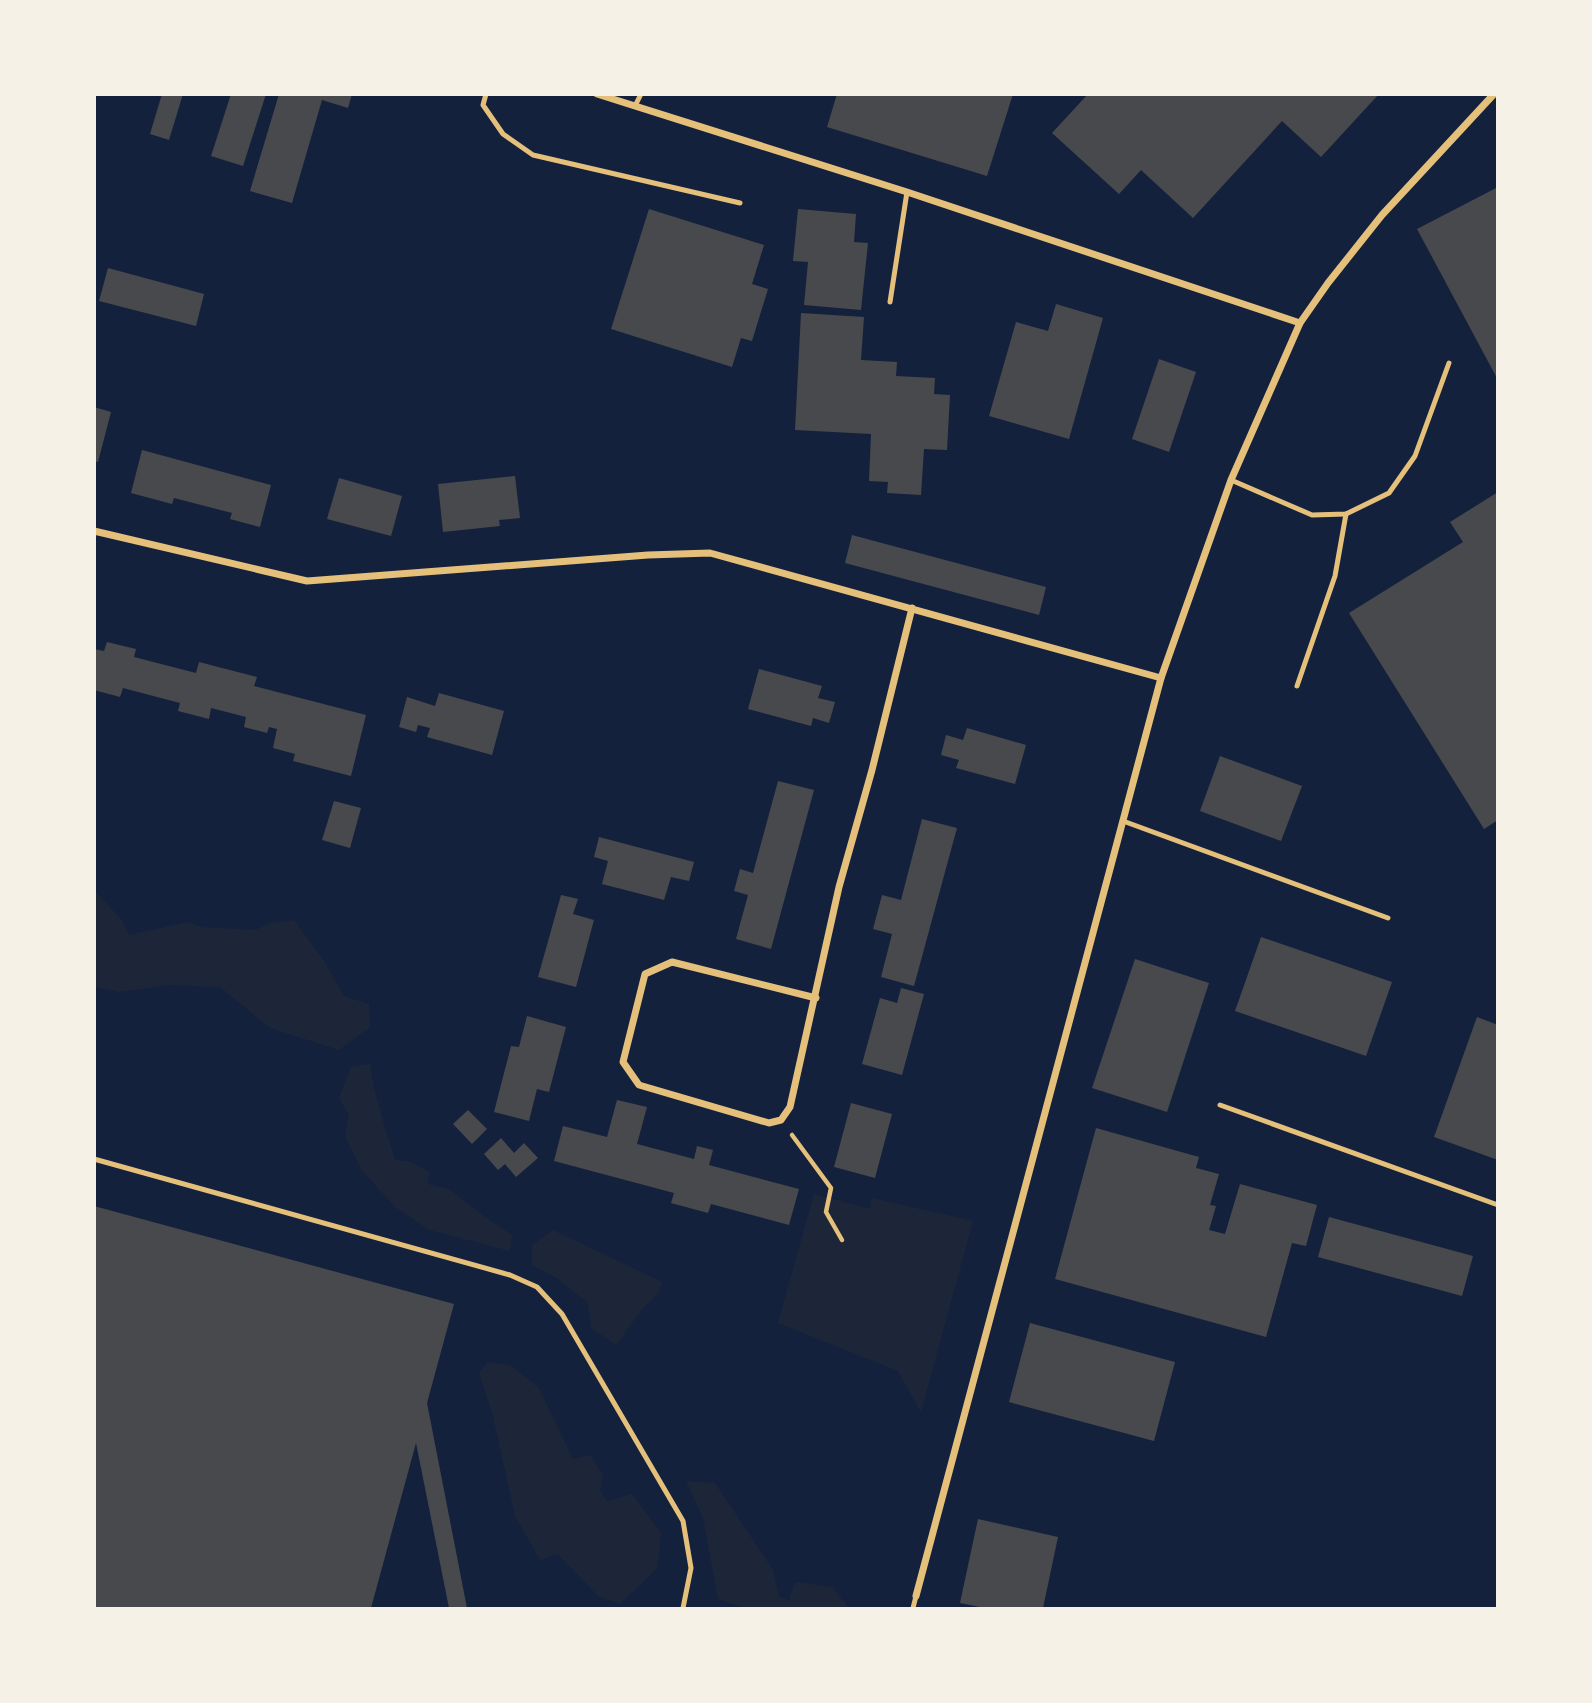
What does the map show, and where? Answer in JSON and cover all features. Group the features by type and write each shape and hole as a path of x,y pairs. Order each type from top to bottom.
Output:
{"street":[{"path":"597,94 907,192 1300,323"},
{"path":"916,1597 1161,678 1231,480 1300,323 1382,215 1494,94"},
{"path":"94,531 307,581 648,555 710,553 1161,678"},
{"path":"816,998 673,962 645,974 623,1062 639,1085 769,1123 781,1120 790,1107 816,998 839,887 872,771 912,608"}],"lane":[{"path":"486,94 483,105 503,134 533,155 740,203"},
{"path":"635,106 641,94"},
{"path":"890,302 907,192"},
{"path":"1231,480 1311,515 1346,514 1389,493 1415,456 1449,363"},
{"path":"1297,687 1335,576 1346,514"},
{"path":"1123,821 1388,918"},
{"path":"1220,1105 1497,1205"},
{"path":"94,1159 510,1275 537,1287 562,1314 683,1521 691,1568 683,1608"},
{"path":"914,1608 916,1597"}],"path":[{"path":"781,1120 831,1188 826,1212 842,1240"}],"shaded area":[{"path":"95,891 121,919 129,935 188,922 202,927 255,930 271,923 294,920 324,961 344,996 369,1004 370,1027 339,1050 270,1028 220,987 168,985 119,992 95,987"},
{"path":"370,1064 377,1100 395,1160 412,1162 429,1172 428,1184 449,1189 512,1235 510,1251 429,1230 396,1208 362,1171 345,1136 349,1116 339,1098 351,1067"},
{"path":"814,1194 870,1209 872,1198 973,1221 921,1412 898,1371 778,1323"},
{"path":"553,1230 662,1282 656,1296 639,1313 616,1345 591,1328 588,1303 557,1278 532,1265 532,1245"},
{"path":"488,1362 510,1365 539,1388 573,1459 590,1455 603,1475 600,1491 607,1501 632,1494 661,1533 657,1569 620,1604 598,1596 558,1554 540,1560 515,1516 493,1416 479,1373"},
{"path":"686,1481 715,1483 773,1570 779,1597 789,1600 795,1582 832,1587 849,1608 744,1608 718,1599 703,1518"}],"building":[{"path":"162,94 183,94 169,140 150,134"},
{"path":"231,94 266,94 243,166 211,156"},
{"path":"279,94 352,94 348,108 322,100 292,203 250,191"},
{"path":"837,94 1013,94 987,176 827,127"},
{"path":"1088,94 1379,94 1321,157 1282,121 1193,218 1141,170 1119,194 1052,133"},
{"path":"1498,187 1498,380 1417,229"},
{"path":"649,209 764,245 752,284 768,289 752,341 741,338 732,367 611,329"},
{"path":"798,209 856,214 854,242 868,243 861,310 804,305 808,262 793,261"},
{"path":"108,268 204,294 196,326 99,301"},
{"path":"1056,304 1103,318 1069,439 989,416 1016,322 1048,331"},
{"path":"801,313 864,317 861,360 897,362 896,376 935,378 934,394 950,395 947,450 924,449 921,495 887,493 888,482 869,481 871,434 795,430"},
{"path":"1159,359 1196,372 1169,452 1132,439"},
{"path":"94,407 111,412 98,462 94,461"},
{"path":"142,450 271,485 260,527 230,519 232,513 174,498 172,504 131,493"},
{"path":"515,476 520,518 499,520 500,526 443,532 438,484"},
{"path":"339,478 402,496 391,536 327,519"},
{"path":"1498,492 1498,820 1484,829 1349,613 1463,542 1450,522"},
{"path":"852,535 1046,587 1039,615 845,563"},
{"path":"107,642 136,649 134,657 196,673 199,662 257,677 254,686 366,715 351,776 293,761 295,754 273,748 277,729 269,727 267,733 244,727 246,717 211,708 209,719 178,711 180,703 123,688 120,697 94,690 94,649 104,651"},
{"path":"759,669 822,686 818,698 835,702 829,723 813,718 811,726 748,709"},
{"path":"439,693 504,711 492,755 427,737 430,728 418,725 416,732 399,727 407,697 435,706"},
{"path":"967,728 1026,745 1015,784 956,768 959,760 941,755 946,735 963,740"},
{"path":"1220,756 1302,786 1281,841 1200,811"},
{"path":"778,781 814,790 771,949 736,939 748,895 734,891 740,869 753,873"},
{"path":"334,801 361,808 350,848 322,840"},
{"path":"922,819 957,828 914,986 881,977 892,934 873,929 882,895 901,900"},
{"path":"599,837 694,862 689,881 671,877 664,900 602,884 608,861 594,857"},
{"path":"561,895 578,899 573,914 594,920 576,987 538,977"},
{"path":"1261,937 1392,982 1366,1056 1235,1011"},
{"path":"1135,959 1209,983 1167,1112 1092,1088"},
{"path":"901,988 924,994 902,1075 862,1064 880,998 897,1003"},
{"path":"527,1016 566,1027 549,1092 537,1089 529,1121 494,1112 511,1046 519,1047"},
{"path":"1477,1017 1498,1025 1498,1160 1434,1137"},
{"path":"617,1100 647,1107 637,1144 694,1159 697,1146 713,1150 709,1165 799,1189 789,1225 711,1204 708,1213 671,1203 674,1193 554,1161 563,1126 607,1137"},
{"path":"851,1103 892,1114 875,1178 834,1167"},
{"path":"468,1110 487,1129 472,1144 453,1124"},
{"path":"1096,1128 1199,1157 1196,1168 1219,1174 1210,1205 1216,1206 1209,1230 1225,1234 1240,1184 1317,1205 1306,1246 1292,1243 1266,1337 1055,1279"},
{"path":"501,1138 514,1153 524,1143 538,1158 516,1177 505,1164 498,1170 484,1154"},
{"path":"94,1206 454,1304 427,1403 467,1608 449,1608 416,1443 371,1608 94,1608"},
{"path":"1329,1217 1473,1256 1462,1296 1318,1257"},
{"path":"1030,1323 1175,1362 1154,1441 1009,1402"},
{"path":"978,1519 1058,1537 1043,1608 985,1608 960,1603"}]}
